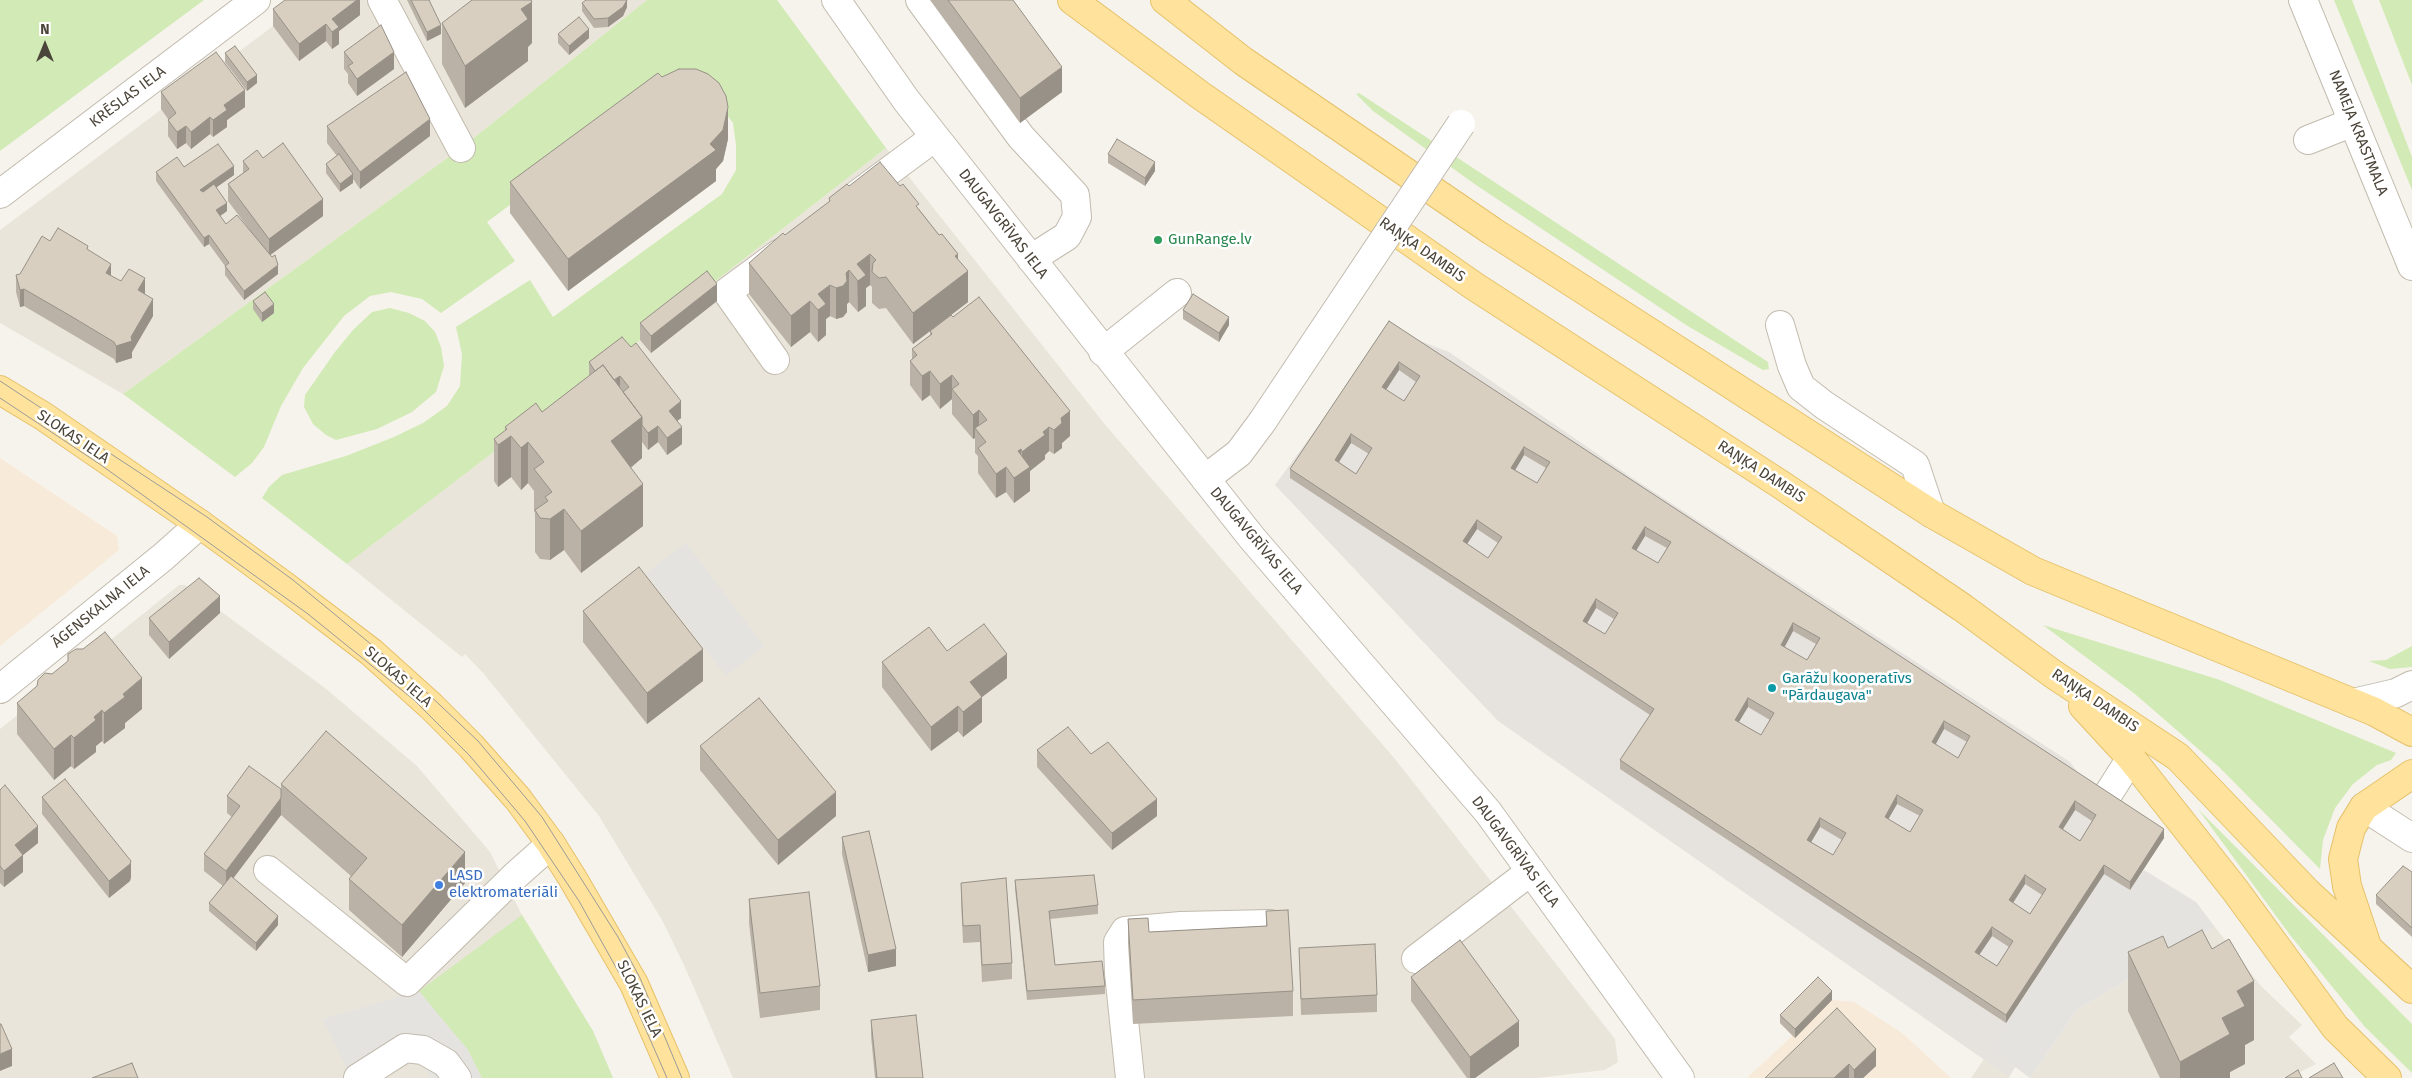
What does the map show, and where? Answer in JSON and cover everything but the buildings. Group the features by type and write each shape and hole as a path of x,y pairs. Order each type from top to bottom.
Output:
{"main road":[{"name":"RAŅĶA DAMBIS","path":"1072,0 1200,96 1474,286 1791,491 1963,608 2053,674 2178,757 2307,892 2412,989"},
{"path":"1165,0 1244,61 1492,231 1931,513 2033,571 2364,708 2412,732"},
{"name":"SLOKAS IELA","path":"0,390 43,416 200,524 371,652 431,706 471,746 518,799 552,844 634,984 675,1078"},
{"path":"2053,674 2131,758 2235,890 2335,1027 2387,1078"},
{"path":"2367,948 2347,886 2343,859 2351,828 2364,806 2412,774"}],"street":[{"name":"KRĒSLAS IELA","path":"0,194 256,0"},
{"path":"382,0 461,148"},
{"name":"DAUGAVGRĪVAS IELA","path":"836,0 906,100 1103,352 1252,538 1488,812 1680,1078"},
{"path":"920,0 1021,136 1075,195 1077,217 1067,236 1031,259"},
{"name":"NAMEJA KRASTMALA","path":"2303,0 2412,266"},
{"path":"2308,140 2353,122"},
{"path":"1205,479 1239,453 1262,422 1461,124"},
{"path":"836,211 935,136"},
{"path":"775,360 728,292 797,240"},
{"path":"1103,352 1177,293"},
{"path":"1780,325 1792,366 1801,387 1824,405 1915,465 1931,513"},
{"name":"ĀGENSKALNA IELA","path":"4,677 163,557 200,524"},
{"path":"2364,708 2412,685"},
{"path":"2364,708 2412,720"},
{"path":"2105,799 2131,758"},
{"path":"2364,806 2412,838"},
{"path":"268,870 407,982 516,875 552,844"},
{"path":"1416,959 1531,871"},
{"path":"1130,1078 1118,950 1118,942 1125,931 1181,926 1270,924"},
{"path":"358,1078 405,1048 423,1050 446,1063 457,1078"}],"shaded area":[{"path":"308,0 647,0 461,148 123,394 0,323 0,230"},
{"path":"886,148 1107,427 1395,759 1615,1039 1618,1062 1605,1070 1537,1078 733,1078 684,965 662,920 599,816 484,674 465,654 462,657 347,564 640,340"},
{"name":"Garāžu kooperatīvs \"Pārdaugava\"","path":"1389,329 1449,352 1631,477 2070,762 2090,789 2130,890 2009,1077 1498,721 1275,485"},
{"path":"0,458 117,536 119,550 0,646"},
{"path":"686,543 764,646 726,676 646,573"},
{"path":"179,585 185,585 325,688 417,766 490,852 522,915 593,1031 613,1078 0,1078 0,729"},
{"path":"2144,870 2196,902 2215,927 2077,1010 2030,1078 1991,1049 2104,874 2130,890"},
{"path":"2215,927 2260,985 2302,1025 2289,1037 2316,1064 2288,1078 2030,1078 2077,1010"},
{"path":"1818,986 1832,1000 1854,1002 1902,1033 1951,1078 1747,1078 1792,1036 1780,1023"},
{"path":"419,991 468,1050 482,1078 431,1078 420,1061 400,1057 346,1078 345,1075 349,1073 323,1019"},
{"path":"1984,1059 2009,1077 2011,1078 1971,1078"}],"green space":[{"path":"0,0 204,0 0,151"},
{"path":"647,0 777,0 886,148 622,354 347,564 262,498 269,487 282,475 346,456 394,437 423,423 447,406 460,386 462,354 456,327 530,280 553,317 722,194 736,170 736,145 733,123 716,100 655,97 487,222 515,261 441,313 422,299 391,292 370,296 344,316 303,368 281,406 264,447 252,463 235,477 123,394 461,148"},
{"path":"2334,0 2352,0 2412,157 2412,190"},
{"path":"2379,0 2412,0 2412,85 2388,23"},
{"path":"1359,93 1768,362 1769,369 1763,370 1686,325 1476,185 1373,111 1356,94"},
{"path":"390,308 409,313 425,321 435,332 441,347 444,366 436,392 412,412 377,429 336,440 326,435 313,424 304,407 305,395 353,330 372,312"},
{"path":"2043,625 2220,680 2396,753 2391,760 2377,765 2353,784 2335,808 2323,840 2320,869 2219,767 2135,694"},
{"path":"2412,646 2412,667 2390,669 2369,661 2386,660"},
{"path":"2198,809 2412,1024 2412,1073 2365,1027 2290,935"},
{"path":"522,915 593,1031 613,1078 481,1078 419,991"}],"tram line":[{"path":"0,381 207,517 293,580 406,673 478,741 542,817 618,937 640,978 682,1078"},
{"path":"0,398 101,465 308,614 414,700 470,756 525,821 579,901 628,989 667,1078"}],"place":[{"name":"GunRange.lv","path":"1158,240"},
{"name":"Garāžu kooperatīvs \"Pārdaugava\"","path":"1772,688"},
{"name":"LASD elektromateriāli","path":"439,885"}]}
